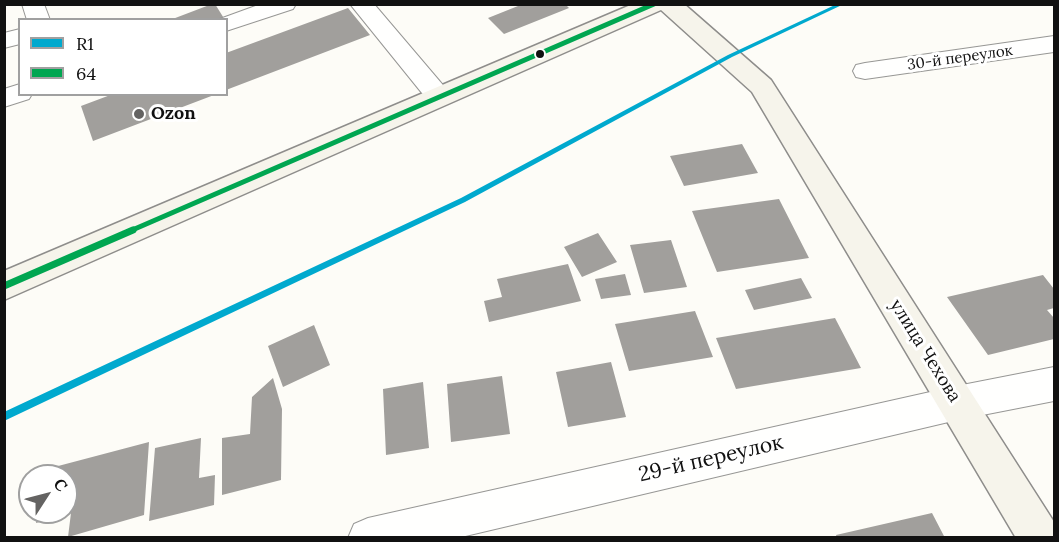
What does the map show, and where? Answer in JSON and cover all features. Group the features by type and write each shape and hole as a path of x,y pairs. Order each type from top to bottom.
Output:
{"main road":[{"path":"4,286 654,4"},
{"name":"улица Чехова","path":"669,4 762,86 1040,537"}],"street":[{"path":"228,23 285,4"},
{"path":"361,4 439,97"},
{"name":"30-й переулок","path":"866,71 1054,44"},
{"name":"29-й переулок","path":"368,537 957,403 1054,384"}],"building":[{"path":"215,4 224,18 175,18"},
{"path":"523,4 565,4 569,8 504,34 488,18"},
{"path":"348,8 370,35 228,89 228,52"},
{"path":"108,96 211,96 93,141 81,106"},
{"path":"742,144 758,173 684,186 670,156"},
{"path":"779,199 809,258 717,272 692,211"},
{"path":"598,233 617,262 582,277 564,247"},
{"path":"671,240 687,287 644,293 630,245"},
{"path":"568,264 581,301 489,322 484,301 502,297 497,279"},
{"path":"625,274 631,295 601,299 595,279"},
{"path":"1043,275 1054,289 1054,308 1047,310 1054,318 1054,339 988,355 947,297"},
{"path":"801,278 812,298 754,310 745,290"},
{"path":"695,311 713,357 629,371 615,324"},
{"path":"835,318 861,368 736,389 716,338"},
{"path":"314,325 330,365 283,387 268,346"},
{"path":"611,362 626,417 568,427 556,372"},
{"path":"502,376 510,434 451,442 447,384"},
{"path":"273,378 282,409 281,480 222,495 222,438 250,434 252,397"},
{"path":"423,382 429,448 386,455 383,389"},
{"path":"201,438 199,478 215,475 214,505 149,521 155,448"},
{"path":"149,442 144,515 68,537 70,524 78,524 78,464 66,464"},
{"path":"932,513 945,538 837,538 836,535"}],"transit line":[{"name":"64","path":"4,286 654,4"},
{"name":"R1","path":"4,417 463,200 730,56 842,4"}],"place":[{"name":"Ozon","path":"139,114"}]}
